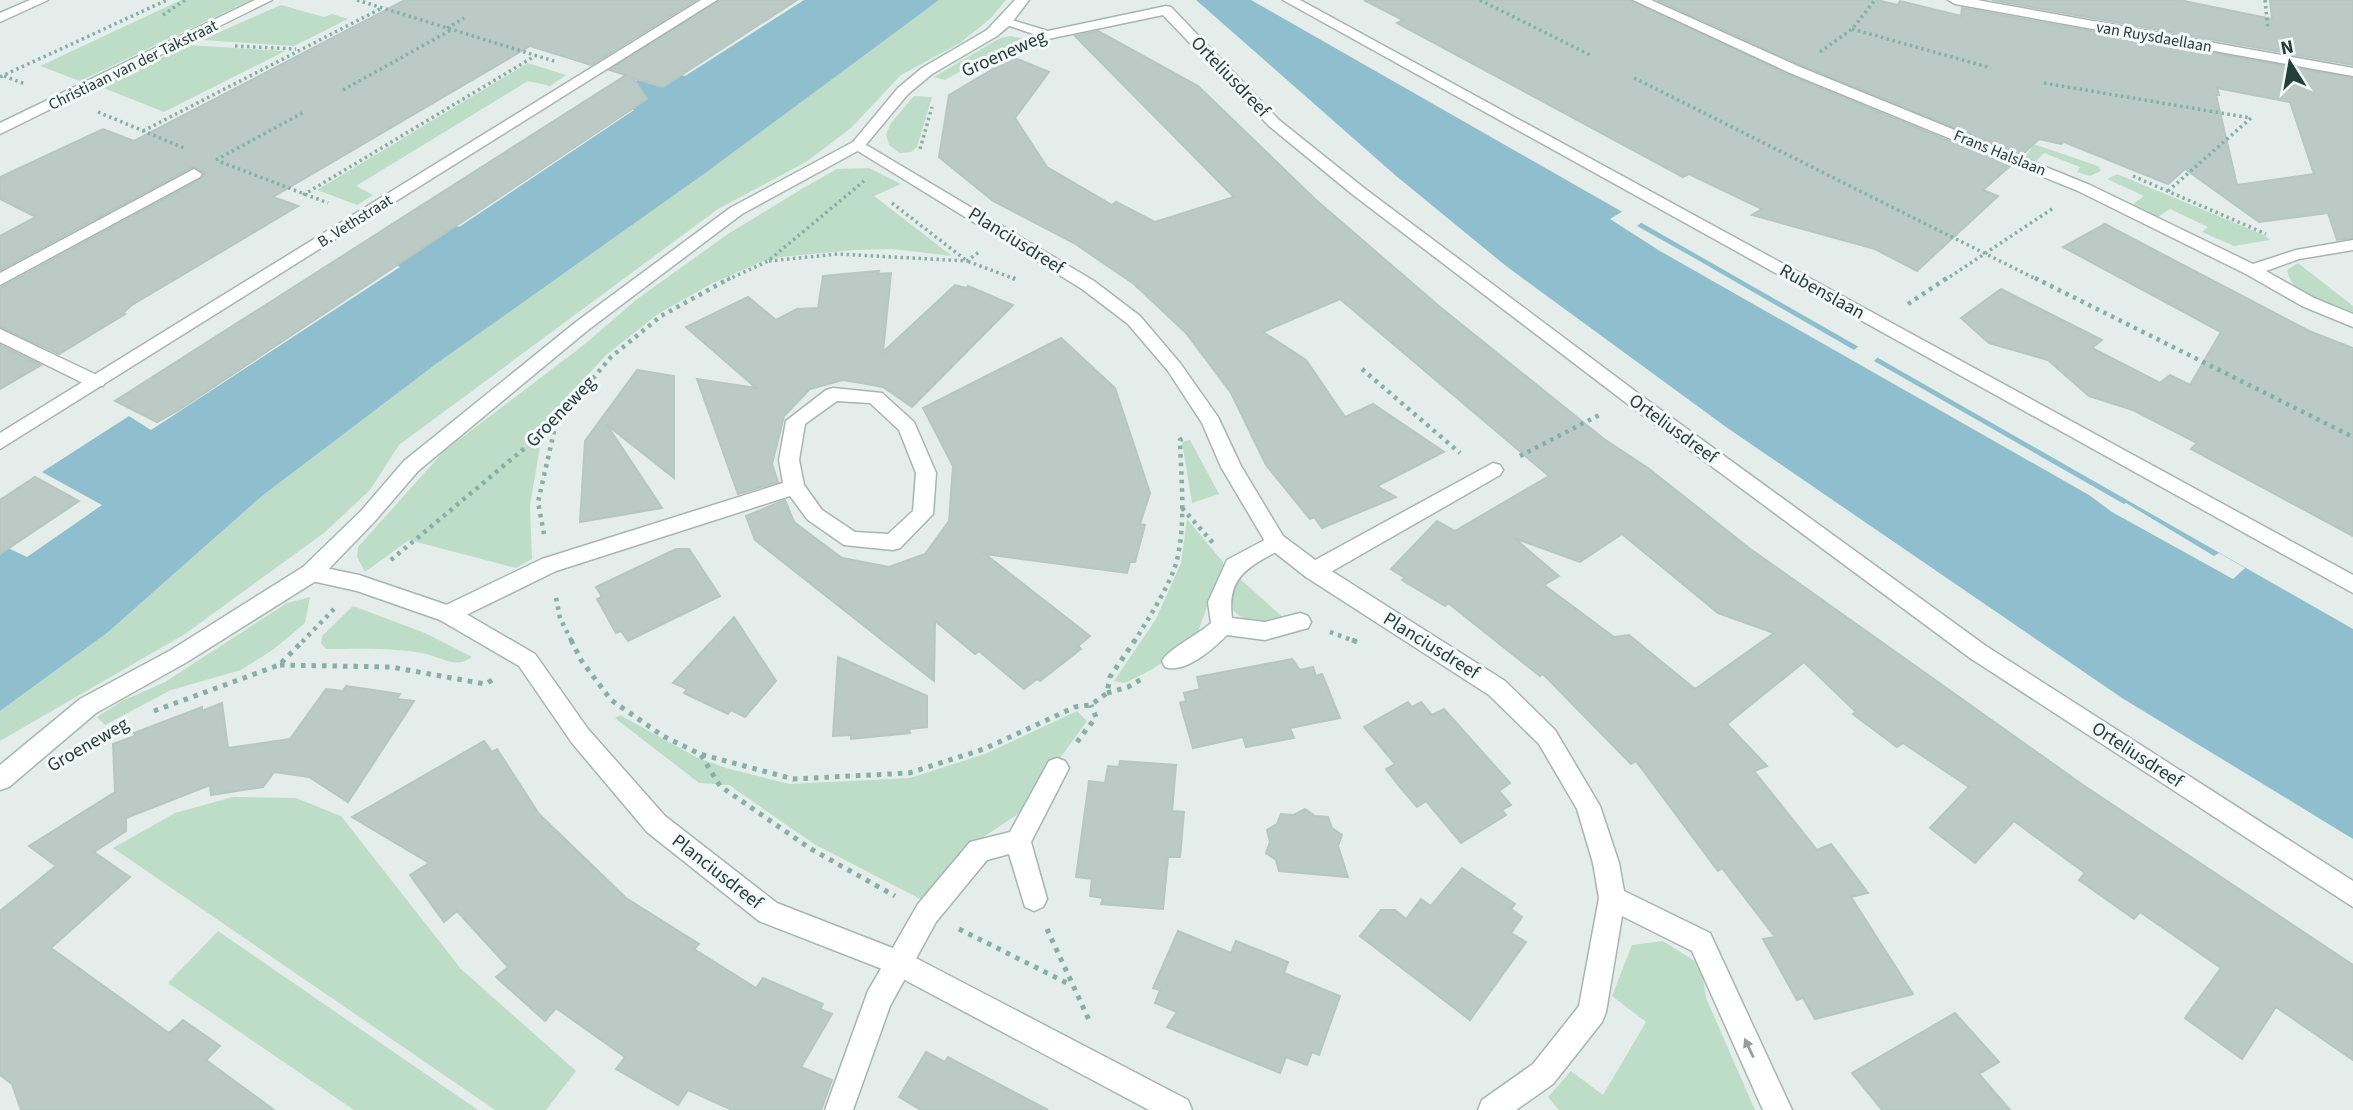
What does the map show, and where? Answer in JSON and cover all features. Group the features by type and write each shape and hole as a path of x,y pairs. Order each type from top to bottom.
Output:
{"street":[{"path":"0,18 41,0"},
{"name":"Christiaan van der Takstraat","path":"0,130 265,0"},
{"name":"B. Vethstraat","path":"0,442 709,0"},
{"name":"Groeneweg","path":"0,780 88,706 179,656 311,573 368,516 411,466 582,327 736,211 858,145 903,91 927,71 992,33 1005,22 1022,0"},
{"name":"Rubenslaan","path":"1290,0 2353,585"},
{"name":"Frans Halslaan","path":"1640,0 1795,70 2084,188 2252,270 2308,302 2353,321"},
{"name":"van Ruysdaellaan","path":"1955,0 2353,72"},
{"name":"Orteliusdreef","path":"1005,22 1048,35 1166,10 1274,123 1358,191 1632,398 1978,652 2353,895"},
{"name":"Planciusdreef","path":"858,145 1088,285 1134,320 1174,367 1210,422 1231,467 1276,542 1314,571 1497,688 1547,737 1588,806 1606,863 1612,898 1592,1012 1543,1074 1492,1110"},
{"path":"0,280 194,174"},
{"path":"2252,270 2296,255 2353,245"},
{"path":"0,335 96,382"},
{"path":"833,394 875,397 907,427 926,473 923,514 893,542 851,540 815,514 794,487 789,460 796,421 833,394"},
{"path":"1314,571 1489,472"},
{"path":"448,614 549,565 794,487"},
{"path":"1222,626 1219,603 1234,566 1276,542"},
{"name":"Planciusdreef","path":"311,573 359,583 448,614 527,660 580,736 656,824 768,912 899,963 1178,1110"},
{"path":"1173,661 1204,643 1222,626 1265,631 1300,622"},
{"path":"1034,899 1018,841 1057,768"},
{"path":"839,1110 878,1000 927,913 979,850 1018,841"},
{"path":"1612,898 1701,942 1778,1110"}],"path":[{"path":"1,76 167,0"},
{"path":"356,0 595,73"},
{"path":"1480,0 1592,56"},
{"path":"2265,0 2269,38"},
{"path":"143,131 382,8"},
{"path":"446,28 464,18"},
{"path":"1852,29 1991,68"},
{"path":"343,90 452,30"},
{"path":"303,195 535,56"},
{"path":"1,76 14,80"},
{"path":"1634,78 2353,437"},
{"path":"2045,83 2251,118 2168,191"},
{"name":"Groeneweg","path":"147,713 279,665 359,583 413,543 556,422 611,357 661,316 713,286 768,261 864,181 920,150 935,96"},
{"path":"216,160 304,112"},
{"path":"1898,299 1908,304 2084,188"},
{"path":"768,261 838,254 967,261 1004,234"},
{"path":"1362,369 1489,472 1632,398"},
{"path":"663,736 700,754 793,779 909,773 984,749 1075,706 1091,705 1107,693 1110,677 1150,617 1177,561 1182,508 1180,440 1210,422"},
{"path":"279,665 391,667 485,684 527,660"},
{"path":"1057,768 1096,717 1091,705"},
{"path":"700,754 720,786 811,849 927,913 1071,985"},
{"path":"1034,899 1071,985 1090,1021"}],"green space":[{"path":"181,0 251,0 80,81 40,66"},
{"path":"939,0 1006,0 990,19 960,43 901,75 851,128 806,162 718,209 399,445 370,490 324,533 185,634 0,741 0,711 107,633 262,496 436,364"},
{"path":"281,5 324,17 332,14 348,19 294,46 201,40"},
{"path":"1000,38 1021,38 1026,45 992,53 945,80 934,77"},
{"path":"188,45 285,51 164,112 101,87"},
{"path":"528,63 566,75 550,86 528,81 356,186 373,195 357,205 317,190"},
{"path":"914,96 932,97 917,147 911,152 900,153 889,145 886,134 891,123"},
{"path":"1913,103 2098,166 2101,171 2090,176 2077,172 2080,167 2044,153 2035,162 2024,157 2032,148 2008,139 1998,147 1990,137"},
{"path":"869,168 901,184 874,196 952,256 892,249 781,257 763,261 711,284 658,314 606,355 544,423 530,505 532,559 516,568 409,540 365,572 357,557 358,547 444,451 585,344 637,299 728,234 837,169"},
{"path":"2117,174 2264,235 2270,240 2234,246 2202,232 2208,227 2170,209 2158,217 2133,204 2144,196 2107,179"},
{"path":"2298,263 2353,306 2353,316 2313,300 2296,288 2287,270"},
{"path":"1190,440 1219,494 1192,503 1182,442"},
{"path":"1187,519 1223,562 1223,575 1211,596 1195,640 1151,670 1125,683 1114,681 1156,619 1181,563"},
{"path":"1240,579 1285,619 1253,622 1233,610 1228,603 1233,586"},
{"path":"310,597 305,623 274,649 241,670 171,690 105,725 97,717 122,701 165,682 287,603"},
{"path":"353,606 425,633 472,657 461,662 450,662 401,650 326,649 321,643 322,636"},
{"path":"1077,711 1087,721 1021,812 973,844 924,901 814,844 729,785 699,783 615,718 620,715 696,757 726,768 790,784 910,778 985,754"},
{"path":"233,797 296,798 341,816 461,969 576,1071 546,1110 495,1110 113,848 175,813"},
{"path":"218,931 478,1110 354,1110 168,983"},
{"path":"1663,941 1701,965 1706,998 1755,1110 1559,1110 1548,1097 1571,1071 1603,1095 1646,1022 1612,996 1632,945"}],"water":[{"path":"804,0 939,0 708,171 436,364 262,496 107,633 0,711 0,551 6,547 27,557 102,505 42,472 129,416 151,430 400,267 367,252 425,216 459,227 634,110 609,100 656,67 685,76"},
{"path":"1196,0 1251,0 2353,629 2353,839 2122,698 1726,427 1506,266 1395,175"}],"pier":[{"path":"1623,211 1642,222 1637,226 1854,350 1859,346 1878,357 1874,361 2126,503 2214,556 2219,553 2245,568 2233,579 2112,512 2089,495 1660,251 1610,219"}],"building":[{"path":"405,0 696,0 591,65 530,46 273,197 298,206 132,305 123,313 125,314 59,354 0,327 0,288 201,179 205,173 193,167 0,270 0,236 36,217 0,199 0,177 103,129 134,141"},
{"path":"719,0 797,0 663,87 633,78 647,99 179,410 157,422 115,401 626,75 609,70"},
{"path":"1364,0 1631,0 1789,75 2010,166 1983,190 1998,196 1917,271 1875,249 1752,215 1762,209 1689,174 1683,177 1397,23 1403,20"},
{"path":"1657,0 1877,0 1898,5 1900,1 1961,16 1962,8 2353,78 2353,238 2337,240 2328,213 2259,222 2185,169 2168,184 2064,142 2061,144 2039,139 2022,155 1801,65","holes":["2217,88 2290,102 2314,174 2237,185 2216,95 2219,95"]},
{"path":"1992,0 2179,0 2272,19 2270,0 2353,0 2353,65"},
{"path":"1098,31 1198,86 1316,200 1440,307 1604,439 1648,468 1749,548 2083,785 2353,965 2353,1060 2276,1007 2242,1059 2185,1018 2221,968 2140,912 2134,919 2079,880 2085,873 2014,821 1975,863 1930,828 1969,787 1903,743 1897,747 1853,714 1856,712 1804,662 1727,724 1767,766 1754,771 1817,850 1831,844 1868,893 1851,897 1913,994 1815,1019 1803,998 1797,1000 1763,939 1775,937 1722,868 1718,871 1636,761 1631,764 1543,674 1540,676 1448,603 1445,606 1402,580 1405,578 1391,569 1437,521 1455,531 1549,476 1340,299 1263,332 1306,360 1345,417 1373,404 1444,452 1377,486 1396,497 1322,528 1314,517 1310,519 1266,465 1231,393 1186,333 1134,284 1074,243 993,201 939,157 949,95 1013,57 1049,72 1015,118 1047,167 1112,205 1116,202 1155,222 1234,197 1075,36","holes":["1622,534 1718,613 1774,633 1695,689 1629,635 1614,637 1544,585 1559,576 1514,538 1580,562"]},
{"path":"2105,224 2309,331 2353,348 2353,536 2191,449 2197,443 2133,410 2089,396 2048,360 1989,343 1961,318 2001,289 2102,340 2092,348 2160,383 2170,375 2190,385 2221,332 2063,247"},
{"path":"879,271 878,274 891,273 883,352 955,285 966,288 968,286 1013,305 912,407 883,387 861,383 843,380 810,389 784,416 772,464 778,482 738,494 697,379 756,388 686,327 748,297 776,320 797,309 818,308 823,276"},
{"path":"1061,338 1115,388 1150,493 1140,524 1145,525 1135,562 1130,562 1127,573 985,554 1090,636 1078,646 1081,649 1040,681 1037,679 1024,689 979,651 975,654 935,621 934,681 755,540 746,516 785,500 794,522 842,558 889,567 925,554 949,521 953,466 923,408"},
{"path":"0,345 41,365 0,389"},
{"path":"637,370 674,376 674,478 607,425 662,508 580,522 585,441"},
{"path":"35,477 79,501 0,554 0,500"},
{"path":"676,549 689,549 720,596 628,641 621,631 616,633 597,599 602,597 596,587"},
{"path":"734,617 776,681 745,717 731,710 728,714 684,693 687,689 673,683"},
{"path":"838,657 927,696 927,727 909,729 910,733 851,739 851,735 833,736"},
{"path":"1292,659 1300,670 1313,667 1316,676 1322,674 1340,718 1290,728 1294,738 1246,747 1243,737 1193,748 1180,703 1186,701 1184,693 1200,689 1197,677"},
{"path":"346,686 400,694 397,699 414,701 348,802 309,777 274,772 263,787 211,795 210,785 126,818 126,831 94,852 130,877 51,948 169,1033 183,1020 220,1046 206,1060 274,1110 21,1110 12,1084 0,1075 0,911 56,866 29,846 115,792 113,744 135,736 134,733 202,707 202,711 222,703 228,748 290,739 326,689 343,691"},
{"path":"1408,702 1412,707 1421,702 1432,715 1444,709 1510,783 1499,791 1511,805 1502,810 1506,815 1461,843 1426,801 1417,807 1400,787 1386,769 1395,764 1364,727"},
{"path":"484,741 492,752 497,749 539,814 626,898 699,944 694,949 756,988 763,978 823,1004 820,1009 832,1014 801,1067 832,1080 821,1110 732,1110 688,1090 678,1105 616,1069 625,1057 556,1008 545,1021 496,977 508,967 457,911 444,922 410,875 429,863 352,817"},
{"path":"1120,761 1176,765 1172,811 1184,812 1182,835 1180,857 1168,857 1163,909 1101,904 1103,898 1090,896 1092,879 1076,877 1089,781 1105,783 1108,766 1119,767"},
{"path":"1305,809 1315,816 1328,817 1332,828 1342,835 1338,846 1348,877 1279,871 1276,860 1266,853 1270,842 1267,830 1277,824 1281,814 1294,815"},
{"path":"1462,868 1515,904 1511,909 1522,917 1511,933 1526,942 1470,1020 1360,936 1381,910 1395,910 1406,919 1421,899 1431,906"},
{"path":"1178,931 1231,953 1236,941 1261,951 1288,962 1284,973 1340,996 1319,1055 1312,1052 1307,1065 1286,1057 1280,1073 1167,1027 1177,1012 1155,1003 1160,990 1153,988"},
{"path":"1955,1013 1999,1062 1979,1074 2010,1110 1882,1110 1852,1073"},
{"path":"926,1052 945,1062 948,1057 1048,1110 921,1110 899,1097"}]}
